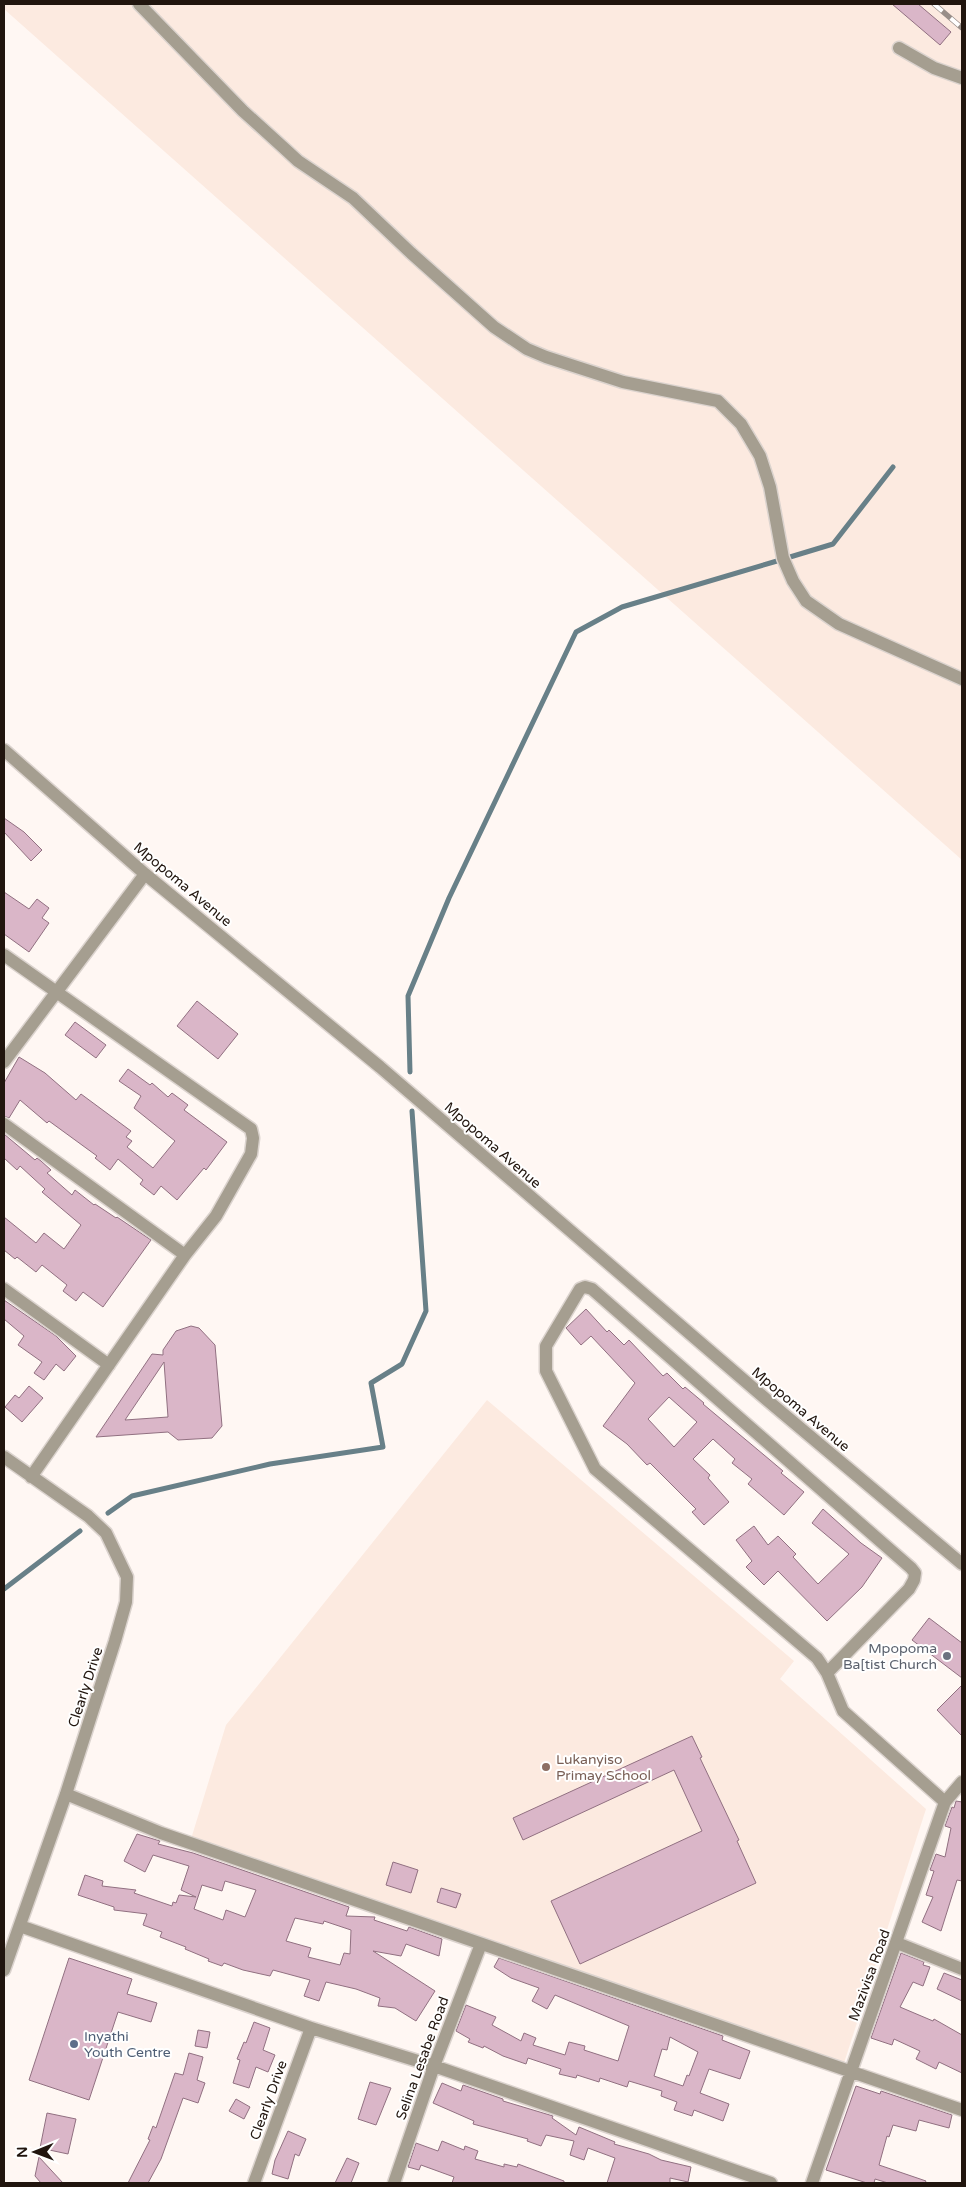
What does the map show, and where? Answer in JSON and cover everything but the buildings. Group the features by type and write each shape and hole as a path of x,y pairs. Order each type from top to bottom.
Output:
{"street":[{"path":"139,4 243,111 285,150 353,198 494,327 527,349 546,357 623,382 718,401 741,424 760,456 770,487 783,558 793,581 806,601 839,624 962,679"},
{"path":"899,48 934,68 962,78"},
{"name":"Mpopoma Avenue","path":"4,750 146,874 380,1067 759,1394 962,1564"},
{"path":"4,1062 146,874"},
{"path":"4,955 251,1129 253,1138 251,1154 216,1216 185,1255 30,1477"},
{"path":"4,1124 185,1255"},
{"path":"827,1673 909,1589 914,1580 915,1573 592,1290 585,1286 580,1289 546,1346 544,1359 546,1371 592,1465 817,1658 827,1673 843,1710 945,1802"},
{"path":"4,1289 109,1365"},
{"name":"Clearly Drive","path":"4,1457 88,1516 106,1533 127,1577 124,1609 66,1794 4,1970"},
{"name":"Mazivisa Road","path":"812,2183 945,1802 962,1782"},
{"path":"66,1794 161,1833 962,2110"},
{"path":"20,1926 311,2028 434,2066 771,2183"},
{"path":"897,1943 962,1969"},
{"name":"Selina Lesabe Road","path":"394,2183 434,2066 481,1944"},
{"name":"Clearly Drive","path":"254,2183 311,2028"}],"shaded area":[{"path":"4,4 962,4 962,860 4,9"},
{"name":"Lukanyiso Primay School","path":"487,1400 794,1661 780,1679 926,1809 844,2063 191,1839 226,1725"}],"waterway":[{"path":"790,557 833,544 893,467"},
{"path":"410,1072 408,996 449,898 576,632 622,607 777,561"},
{"path":"108,1513 132,1496 270,1464 383,1447 371,1383 402,1364 426,1311 412,1111"},
{"path":"4,1589 80,1531"}],"railway":[{"path":"934,4 962,28"}],"place":[{"name":"Mpopoma Ba[tist Church","path":"947,1656"},
{"name":"Lukanyiso Primay School","path":"546,1767"},
{"name":"Inyathi Youth Centre","path":"74,2044"}]}
